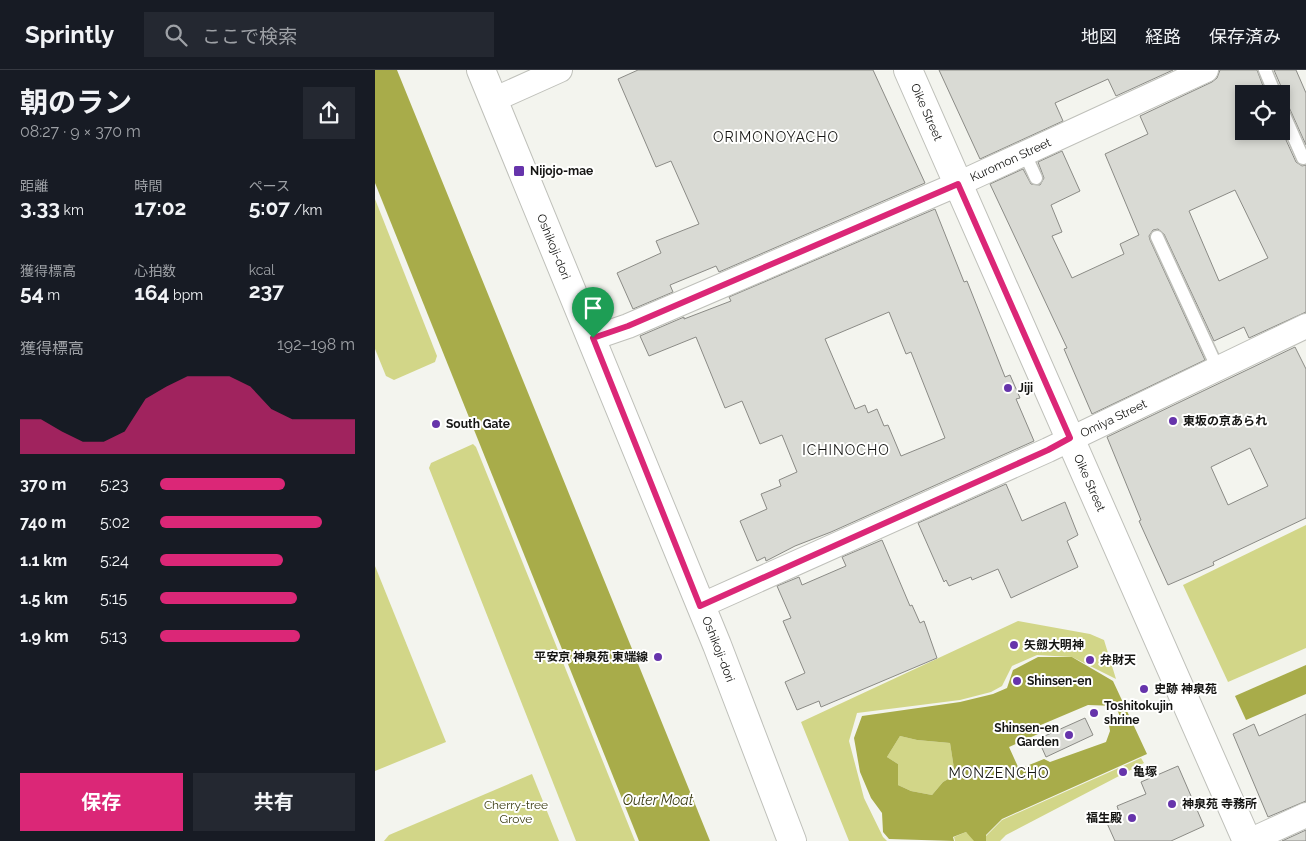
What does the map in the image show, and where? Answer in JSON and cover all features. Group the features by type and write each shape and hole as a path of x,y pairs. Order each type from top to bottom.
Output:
{"street":[{"name":"Oshikoji-dori","path":"481,70 593,338 792,841"},
{"path":"493,100 561,70"},
{"name":"Oike Street","path":"908,70 1248,841"},
{"name":"Kuromon Street","path":"593,338 628,326 958,184 1206,70"},
{"name":"Omiya Street","path":"700,606 1048,450 1217,367 1306,326"},
{"path":"1248,841 1306,814"}],"lane":[{"path":"1265,70 1271,85"},
{"path":"1290,128 1303,158"},
{"path":"1025,154 1036,178"},
{"path":"1157,237 1217,367"}],"green space":[{"path":"375,199 437,356 435,362 394,380 386,376 375,349"},
{"path":"473,444 476,447 635,841 576,841 429,468 431,463"},
{"path":"1306,525 1306,648 1228,682 1183,585"},
{"path":"375,566 446,742 375,771"},
{"path":"1018,621 1090,634 1104,640 1116,679 1072,657 1037,655 1012,666 1002,686 991,692 960,700 857,713 849,741 864,798 883,837 887,841 849,841 801,722"},
{"path":"900,736 917,740 950,743 955,775 943,782 932,795 911,791 898,785 898,764 887,757"},
{"path":"1141,758 1144,763 1006,835 1000,841 955,841 954,837 966,832 972,837 986,836 1002,820"},
{"name":"Cherry-tree Grove","path":"532,774 559,841 384,841 389,835"}],"water":[{"name":"Outer Moat","path":"375,70 397,70 710,841 639,841 375,183"},
{"path":"1038,657 1072,657 1113,681 1147,754 1002,819 986,835 986,841 974,841 966,832 953,837 954,841 889,839 883,832 882,813 871,798 860,772 854,738 862,716 960,702 993,694 1007,688 1013,670","holes":["1088,705 1116,706 1121,720 1109,725 1110,731 1106,742 1050,762 1044,759 1019,769 1009,747 1038,734 1036,727","900,736 917,740 950,743 955,775 943,782 932,795 911,791 898,785 898,764 887,757"]},
{"path":"1306,665 1306,694 1246,720 1235,696"}],"building":[{"path":"638,70 873,70 925,183 719,272 716,266 670,285 673,292 633,309 617,273 661,253 656,241 699,224 671,161 656,167 618,79"},
{"path":"939,70 1173,70 1116,96 1108,79 1055,103 1063,121 980,159"},
{"path":"1220,70 1257,70 1263,85 1235,85 1235,140 1286,140 1296,162 1302,166 1306,165 1306,312 1249,338 1244,327 1214,341 1164,234 1158,229 1153,230 1149,236 1150,240 1205,360 1092,414 1064,349 1067,348 990,184 1023,169 1031,184 1040,185 1044,178 1038,162 1062,151 1080,191 1051,205 1062,232 1052,236 1072,278 1124,254 1120,244 1139,235 1105,154 1148,134 1140,116 1217,78","holes":["1235,190 1268,258 1219,281 1189,211"]},
{"path":"1274,70 1296,70 1306,93 1306,145 1290,109 1290,85 1280,85"},
{"path":"935,209 964,282 967,281 1005,377 1010,375 1020,398 1016,399 1034,441 831,532 795,546 766,561 765,557 757,561 740,521 767,509 761,494 781,486 779,480 797,472 782,435 760,444 742,401 725,408 696,337 649,356 640,336 684,317 684,319 731,301 729,297","holes":["889,312 906,354 911,352 945,438 901,456 888,425 884,426 877,409 868,413 865,405 855,409 825,339"]},
{"path":"1295,347 1306,369 1306,518 1213,562 1214,565 1168,585 1139,521 1141,520 1107,437","holes":["1250,448 1268,486 1228,505 1211,467"]},
{"path":"1006,484 1022,521 1065,502 1078,535 1067,541 1078,567 1011,598 998,569 972,580 971,577 949,586 946,580 944,582 918,523"},
{"path":"882,540 910,606 912,605 920,623 924,621 937,658 821,707 819,701 797,710 785,682 805,673 783,621 791,618 777,586 799,577 802,585 846,566 842,557"},
{"path":"1306,714 1306,801 1268,817 1233,734 1254,724 1259,736"},
{"path":"1085,718 1093,735 1046,757 1038,739"},
{"path":"1178,766 1204,826 1171,841 1115,841 1106,821 1120,815 1117,806 1146,794 1141,782"},
{"path":"1306,830 1306,841 1282,841"}],"place":[{"name":"Nijojo-mae","path":"519,171"},
{"name":"Jiji","path":"1008,388"},
{"name":"東坂の京あられ","path":"1173,421"},
{"name":"South Gate","path":"436,424"},
{"name":"矢劔大明神","path":"1014,645"},
{"name":"平安京 神泉苑 東端線","path":"658,657"},
{"name":"弁財天","path":"1090,660"},
{"name":"Shinsen-en","path":"1017,681"},
{"name":"史跡 神泉苑","path":"1144,689"},
{"name":"Toshitokujin shrine","path":"1094,713"},
{"name":"Shinsen-en Garden","path":"1069,735"},
{"name":"亀塚","path":"1123,772"},
{"name":"神泉苑 寺務所","path":"1172,804"},
{"name":"福生殿","path":"1132,818"}],"district":[{"name":"ORIMONOYACHO","path":"776,137"},
{"name":"ICHINOCHO","path":"846,450"},
{"name":"MONZENCHO","path":"999,773"}],"route":[{"path":"958,184 1070,438 1048,450 700,606 593,338 628,326 958,184"}]}
